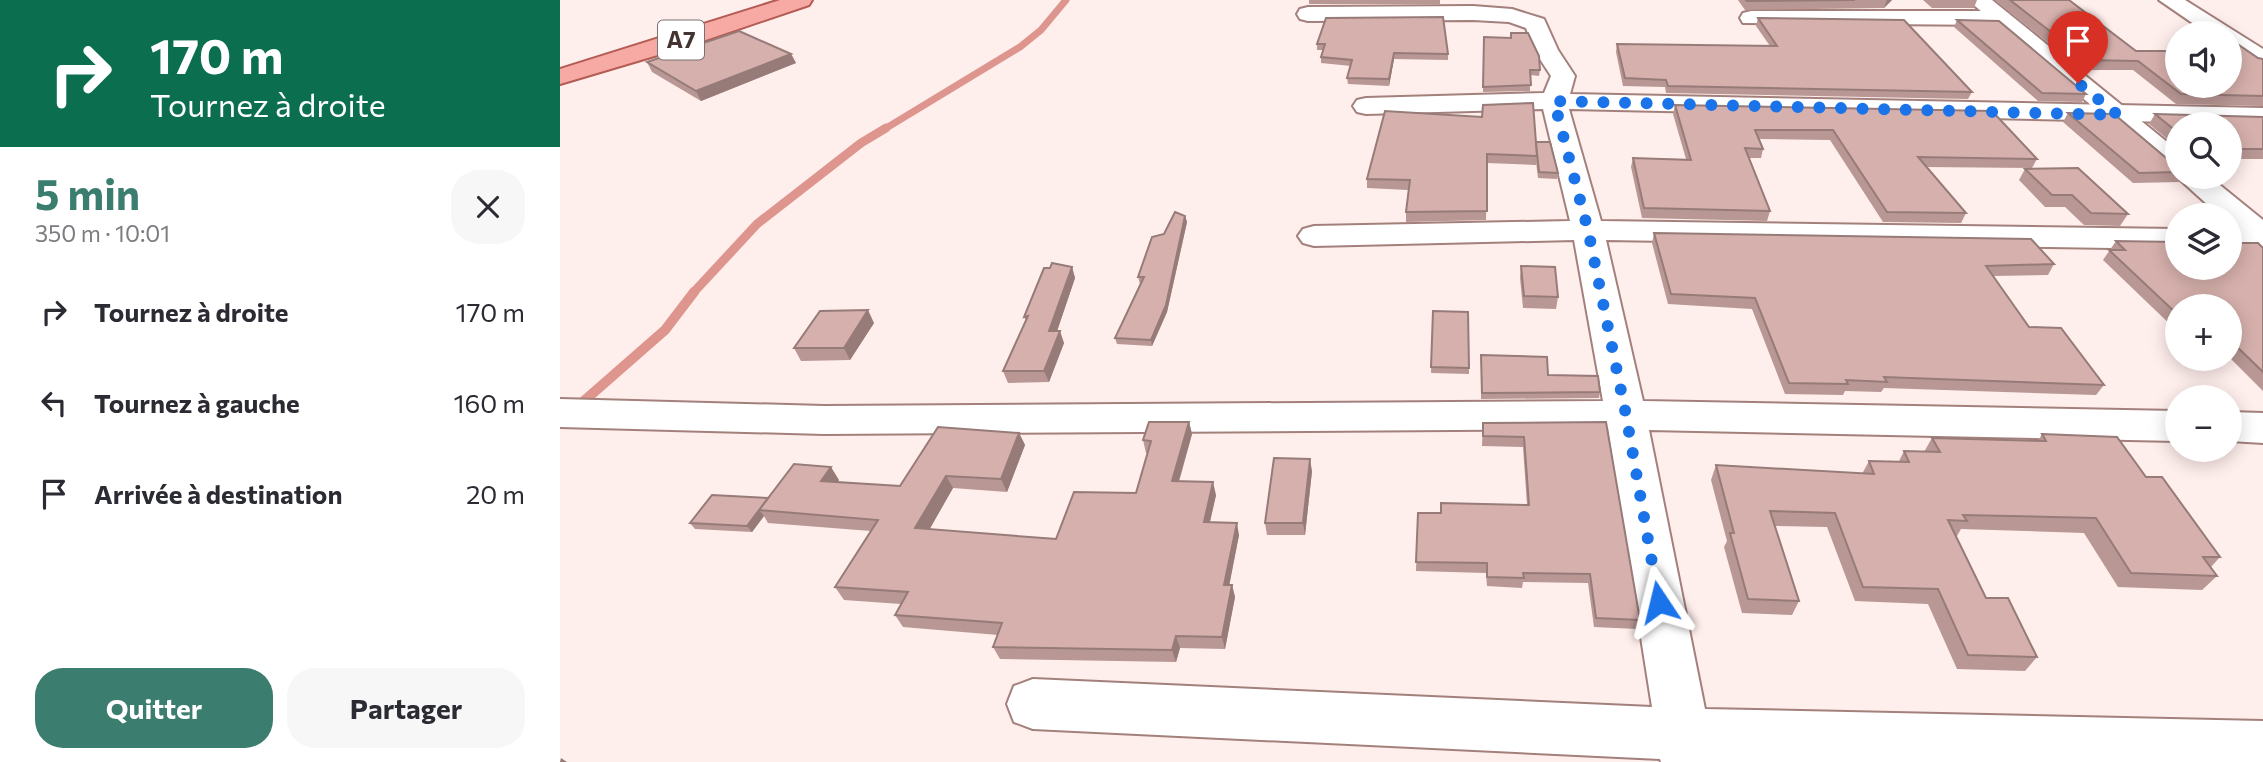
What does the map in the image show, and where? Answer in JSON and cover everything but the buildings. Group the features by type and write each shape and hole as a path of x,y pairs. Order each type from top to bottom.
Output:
{"main road":[{"name":"A7","path":"560,77 680,41 801,0"}],"street":[{"path":"1979,0 2165,154"},
{"path":"2170,0 2203,21"},
{"path":"1308,14 1473,13 1512,16 1535,24 1546,50 1563,76 1554,101 1588,230 1626,415 1686,749"},
{"path":"1751,18 2000,18"},
{"path":"2242,46 2263,60"},
{"path":"1366,106 1554,101 2263,116"},
{"path":"2206,189 2263,238"},
{"path":"1314,236 1588,230 2165,239"},
{"path":"2242,239 2263,238"},
{"path":"560,413 824,421 1626,415 2165,426"},
{"path":"2242,427 2263,428"},
{"path":"1033,704 1564,727 1686,749 2263,748"}],"waterway":[{"path":"883,130 1020,47 1041,30 1066,0"},
{"path":"693,293 757,224 861,143 886,128"},
{"path":"560,422 665,330 694,292"}],"route":[{"path":"1659,602 1626,415 1588,230 1554,101 2118,115 2078,83"}]}
